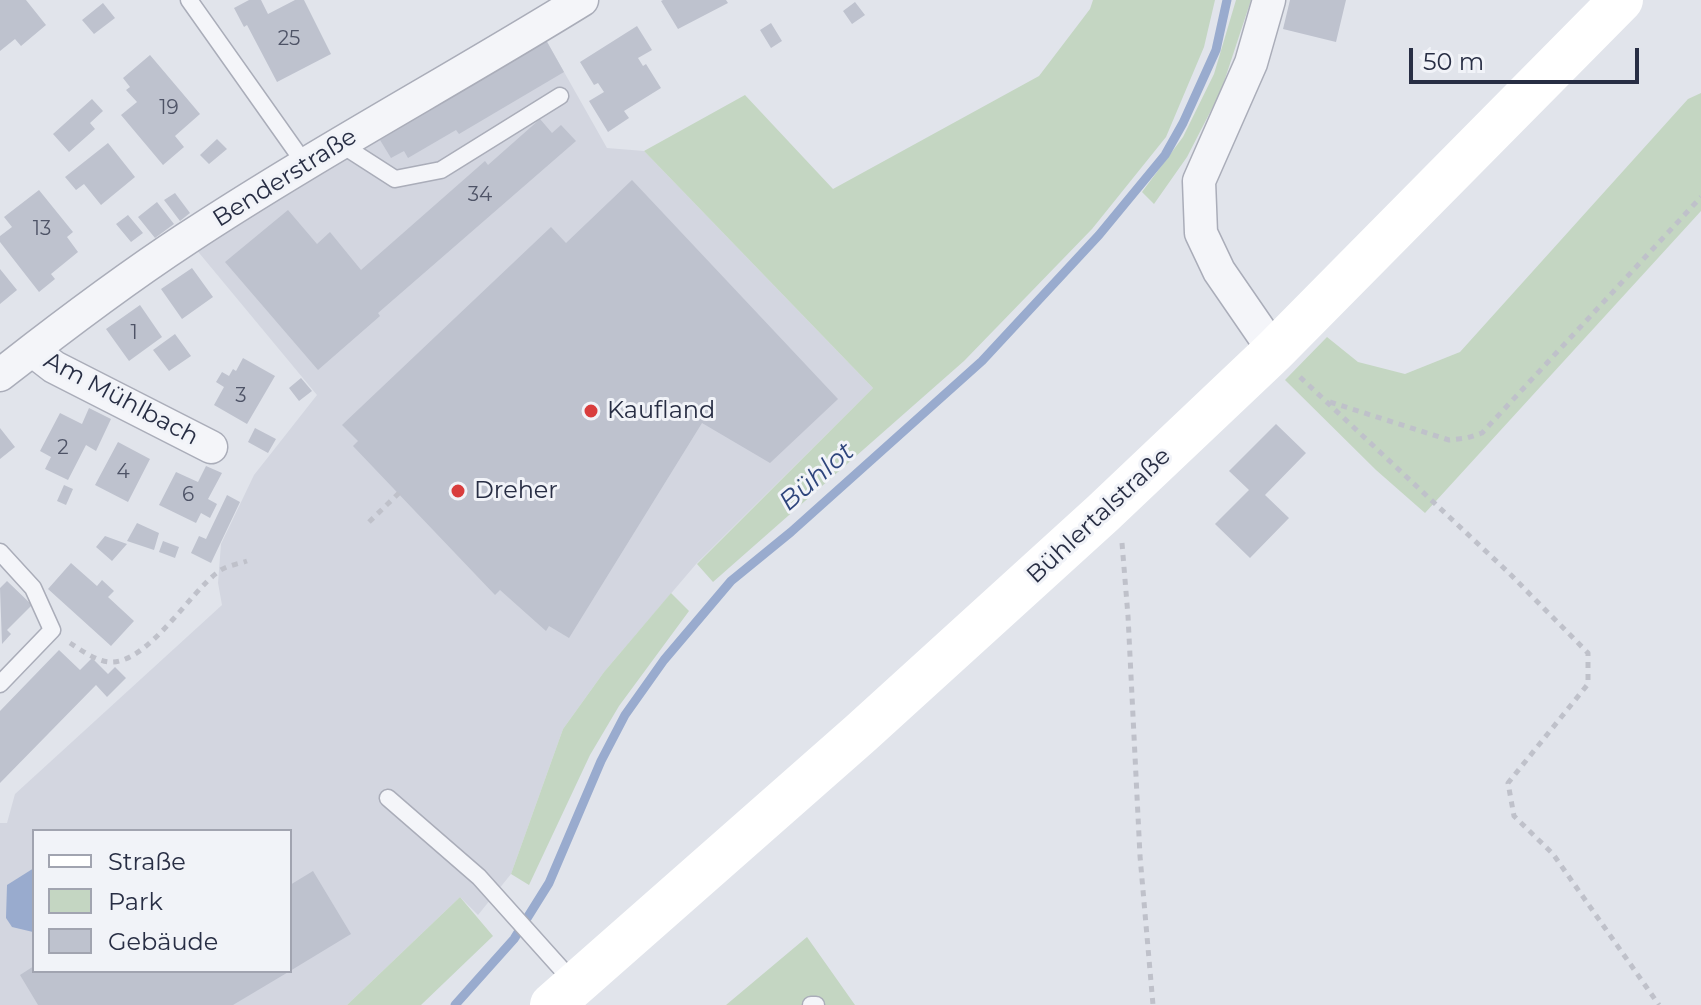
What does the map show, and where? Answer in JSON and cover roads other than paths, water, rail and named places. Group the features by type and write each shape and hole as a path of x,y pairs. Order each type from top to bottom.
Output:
{"street":[{"name":"Benderstraße","path":"0,375 184,240 339,143 421,98 582,0"},
{"path":"1269,0 1251,63 1199,181 1201,233 1219,271 1274,351"},
{"name":"Bühlertalstraße","path":"562,985 851,742 1103,513 1274,351 1621,0"},
{"name":"Am Mühlbach","path":"32,350 54,367 211,447"}],"lane":[{"path":"189,0 305,164"},
{"path":"339,143 395,179 441,170 560,96"},
{"path":"0,552 33,588 52,630 0,684"},
{"path":"388,798 473,871 562,985"}],"water":[{"path":"32,869 32,932 12,927 6,918 7,885"}],"waterway":[{"name":"Bühlot","path":"455,1005 514,939 549,883 601,761 625,715 664,660 731,581 791,532 982,361 1099,235 1165,155 1216,50 1227,0"}],"place":[{"name":"Kaufland","path":"591,411"},
{"name":"Dreher","path":"458,491"}]}
